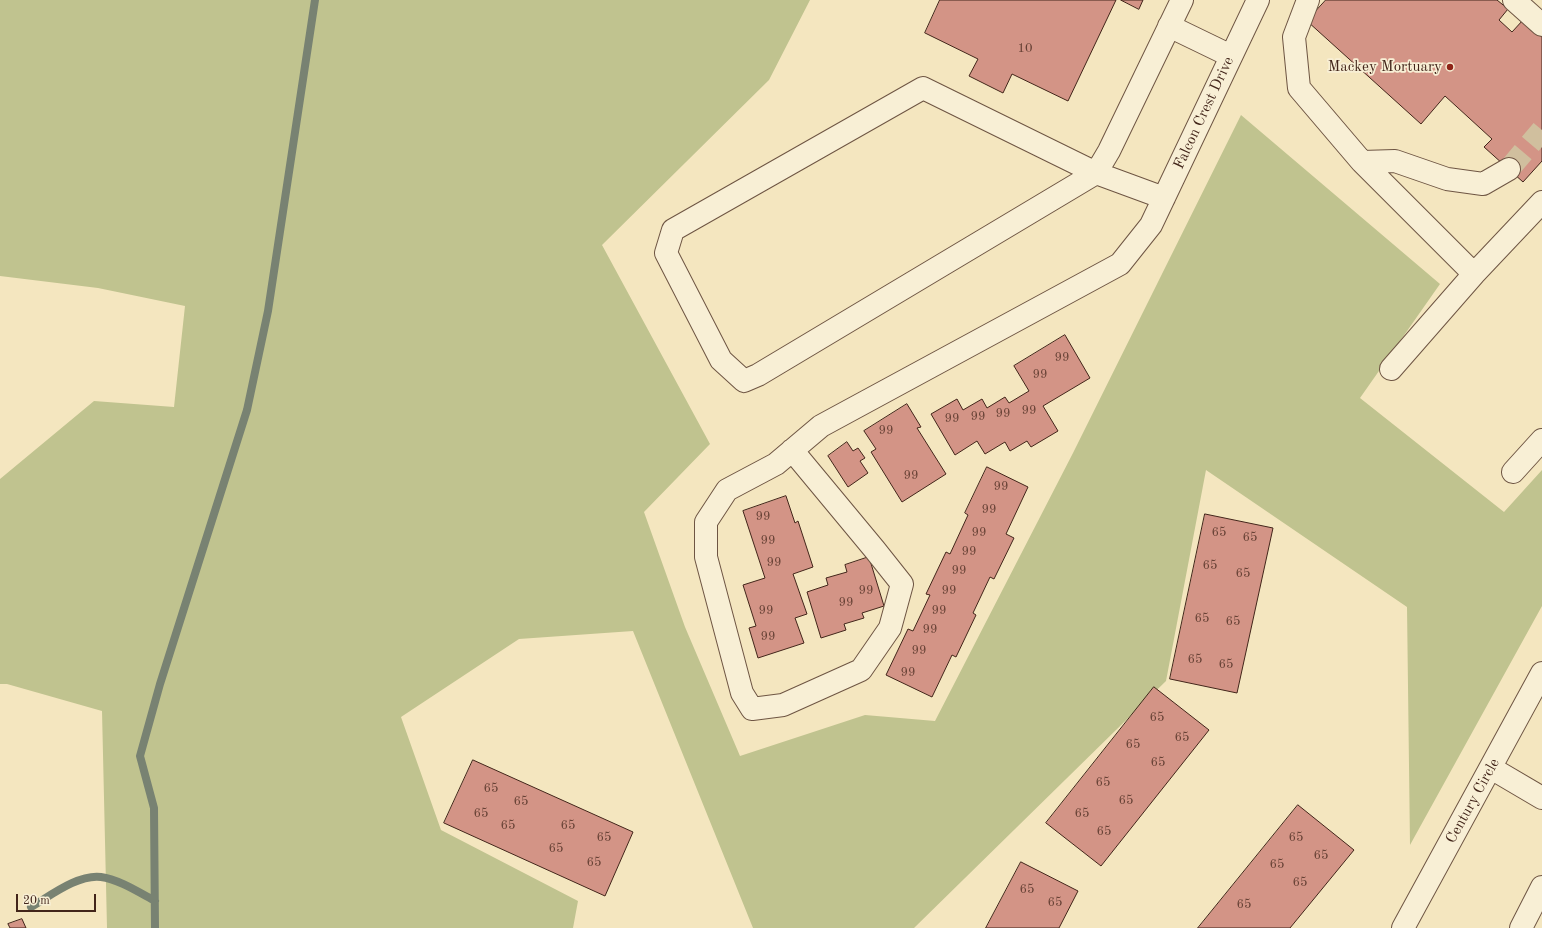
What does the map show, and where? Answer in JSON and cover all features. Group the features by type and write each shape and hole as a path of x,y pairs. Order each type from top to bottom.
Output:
{"street":[{"path":"1164,198 1096,173 923,88 673,230 666,253 721,360 744,381 758,375 1096,173 1109,151 1182,0"},
{"name":"Falcon Crest Drive","path":"792,450 902,584 890,628 861,670 783,705 752,709 742,693 706,557 706,522 727,490 776,464 792,450 821,426 1120,264 1151,225 1258,0"},
{"path":"1308,0 1294,36 1299,88 1362,162 1474,274"},
{"path":"1514,0 1542,25"},
{"path":"1170,26 1231,56"},
{"path":"1362,162 1395,161 1447,178 1483,184 1509,169"},
{"path":"1391,369 1474,274 1542,202"},
{"path":"1513,472 1542,440"},
{"name":"Century Circle","path":"1403,928 1491,768 1539,685"},
{"path":"1491,768 1542,798"},
{"path":"1521,928 1542,887"}],"green space":[{"path":"0,0 810,0 769,80 602,245 710,444 644,512 685,627 740,756 865,715 935,721 1073,453 1241,115 1440,284 1360,398 1504,512 1542,470 1542,606 1410,845 1407,607 1206,470 1166,681 914,928 753,928 633,631 519,639 401,717 441,830 578,901 573,928 107,928 102,711 7,684 0,684 0,479 94,401 174,407 185,306 98,288 0,276"}],"building":[{"path":"940,0 1116,0 1068,101 1012,74 1003,93 969,76 978,59 925,33"},
{"path":"1121,0 1143,0 1139,9"},
{"name":"Mackey Mortuary","path":"1326,0 1497,0 1508,9 1499,20 1512,32 1523,20 1542,37 1542,161 1523,182 1484,147 1492,139 1445,96 1421,124 1307,21"},
{"path":"1065,335 1090,378 1043,406 1058,431 1031,447 1027,441 1010,451 1005,442 985,454 977,441 955,455 931,414 957,399 963,410 982,399 987,408 1005,397 1009,403 1029,391 1014,366"},
{"path":"907,404 921,427 917,428 946,474 902,502 871,452 876,449 864,431"},
{"path":"847,442 853,451 858,448 865,458 860,461 868,473 848,487 828,456"},
{"path":"987,467 1028,487 1006,534 1014,538 994,579 990,577 973,613 976,615 956,657 952,655 932,697 886,675 908,629 913,631 930,595 926,594 946,552 950,554 968,515 965,513"},
{"path":"786,496 795,523 798,521 813,567 793,574 807,614 795,618 804,643 758,658 749,628 756,626 743,585 765,578 743,511"},
{"path":"1205,514 1273,528 1237,693 1170,679"},
{"path":"869,557 884,606 862,613 864,618 844,624 846,630 821,638 807,592 828,585 826,578 847,572 845,565"},
{"path":"1154,687 1209,730 1101,866 1046,823"},
{"path":"473,760 633,832 605,896 444,823"},
{"path":"1298,805 1354,850 1290,928 1198,928"},
{"path":"1021,862 1078,891 1059,928 986,928"},
{"path":"22,919 26,928 10,928 8,924"}],"waterway":[{"path":"155,928 154,808 140,756 160,684 247,410 268,311 315,0"},
{"path":"31,907 74,882 92,877 101,877 114,880 155,901"}],"tunnel":[{"path":"1509,169 1542,130"}],"place":[{"name":"Mackey Mortuary","path":"1450,67"}]}
